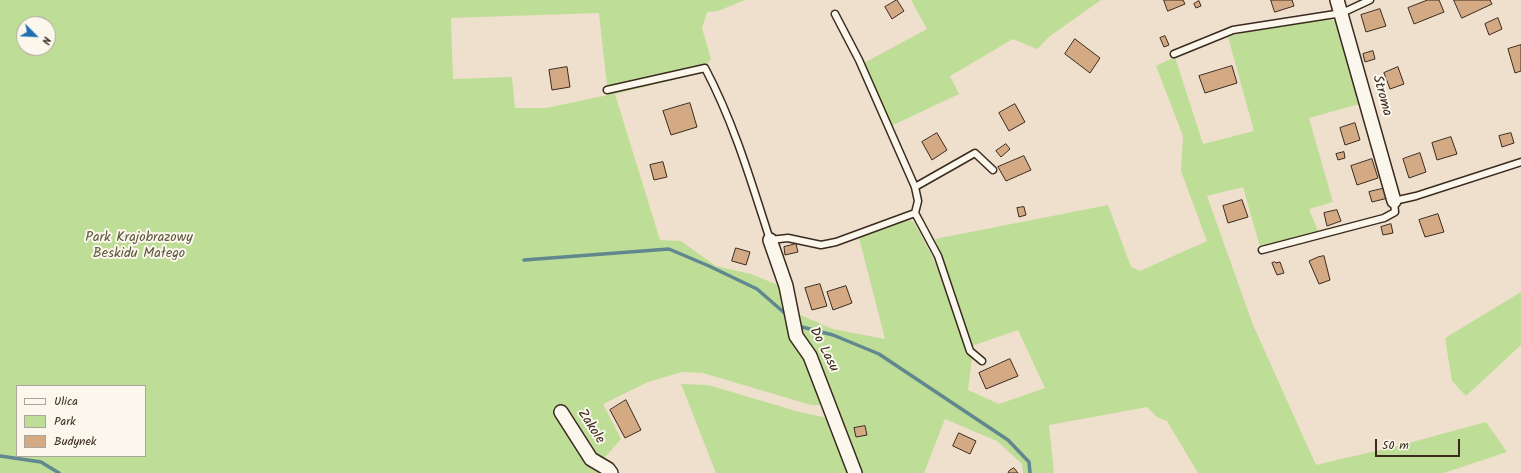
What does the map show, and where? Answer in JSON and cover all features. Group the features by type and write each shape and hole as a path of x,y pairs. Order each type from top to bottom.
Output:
{"street":[{"name":"Stroma","path":"1337,0 1342,13 1394,201"},
{"name":"Do Lasu","path":"770,240 786,286 796,336 810,356 855,473"},
{"name":"Zakole","path":"561,412 591,459 608,469 610,473"}],"lane":[{"path":"1174,54 1233,30 1342,13 1370,0"},
{"path":"835,14 859,60 915,187 918,201 915,213 938,256 970,351 982,361"},
{"path":"607,90 706,68 722,100 739,144 770,240 788,238 821,245 836,242 915,213"},
{"path":"915,187 975,153 993,170"},
{"path":"1262,250 1384,218 1395,212 1394,201 1416,196 1521,162"}],"green space":[{"name":"Park Krajobrazowy Beskidu Małego","path":"0,0 745,0 718,11 707,12 702,28 711,59 698,74 615,94 660,240 681,241 716,266 751,274 778,285 800,349 824,405 811,405 703,373 682,372 648,382 603,404 621,439 600,463 606,473 0,473","holes":["599,13 608,95 546,108 515,108 512,77 453,79 451,18"]},
{"path":"911,0 1101,0 1050,36 1037,49 1013,39 950,76 959,94 891,126 864,63 927,29"},
{"path":"1328,19 1341,23 1363,103 1309,118 1333,202 1309,209 1319,233 1260,247 1243,187 1207,196 1253,325 1316,465 1401,445 1486,422 1507,452 1444,473 1198,473 1167,421 1157,417 1147,407 1049,425 1054,473 1023,473 1022,464 997,441 945,419 924,473 859,473 819,358 800,335 798,314 833,329 885,339 859,238 907,219 914,222 933,258 972,359 968,390 999,404 1045,388 1018,330 972,346 935,239 1108,205 1131,267 1140,271 1207,241 1181,171 1183,136 1156,66 1175,57 1203,144 1254,131 1228,37 1241,33"},
{"path":"1521,292 1521,345 1466,396 1452,381 1445,338"},
{"path":"681,384 708,385 796,411 832,419 850,473 716,473"}],"building":[{"path":"897,0 904,11 892,19 885,7"},
{"path":"1164,0 1183,0 1185,4 1168,11"},
{"path":"1271,0 1292,0 1294,6 1275,12"},
{"path":"1428,0 1439,0 1444,12 1414,24 1408,8"},
{"path":"1454,0 1490,0 1492,4 1462,18"},
{"path":"1199,1 1201,6 1196,8 1194,4"},
{"path":"1380,9 1386,26 1366,32 1361,15"},
{"path":"1498,18 1502,29 1489,35 1485,24"},
{"path":"1165,36 1169,45 1164,47 1160,38"},
{"path":"1075,39 1100,58 1090,73 1065,54"},
{"path":"1521,45 1521,71 1515,73 1508,49"},
{"path":"1373,51 1375,59 1365,62 1363,54"},
{"path":"1232,66 1237,83 1205,93 1199,76"},
{"path":"567,67 570,87 552,90 549,70"},
{"path":"1398,67 1404,84 1390,89 1384,73"},
{"path":"690,103 697,127 671,135 663,111"},
{"path":"1015,104 1025,122 1009,131 999,113"},
{"path":"1355,123 1360,140 1345,145 1340,128"},
{"path":"937,133 947,150 932,160 922,142"},
{"path":"1511,133 1514,143 1502,147 1499,136"},
{"path":"1451,137 1457,154 1437,160 1432,143"},
{"path":"1006,144 1010,149 1001,157 996,151"},
{"path":"1344,152 1345,158 1338,160 1336,154"},
{"path":"1420,153 1426,172 1409,178 1403,159"},
{"path":"1024,156 1031,170 1006,181 998,167"},
{"path":"1372,159 1378,178 1357,185 1351,166"},
{"path":"663,162 667,177 654,180 650,165"},
{"path":"1386,188 1388,198 1372,202 1369,192"},
{"path":"1242,200 1248,217 1228,223 1223,206"},
{"path":"1024,207 1026,215 1019,217 1017,208"},
{"path":"1337,210 1341,221 1327,226 1324,213"},
{"path":"1438,214 1444,232 1425,237 1419,220"},
{"path":"1391,224 1393,233 1383,235 1381,227"},
{"path":"796,244 798,252 785,255 784,247"},
{"path":"736,248 750,252 746,265 732,261"},
{"path":"1324,256 1330,280 1319,284 1309,261"},
{"path":"1280,262 1284,273 1277,275 1272,263"},
{"path":"820,284 827,306 812,310 805,288"},
{"path":"846,286 852,303 833,310 827,292"},
{"path":"1010,359 1018,376 986,389 979,373"},
{"path":"626,400 641,430 625,438 610,410"},
{"path":"865,426 867,435 856,437 854,428"},
{"path":"959,433 976,441 970,454 953,446"},
{"path":"1014,468 1018,473 1008,473 1009,471"}],"waterway":[{"path":"524,260 669,249 757,289 788,316"},
{"path":"802,327 833,335 879,354 1008,440 1029,462 1030,473"},
{"path":"0,456 41,462 59,473"}]}
